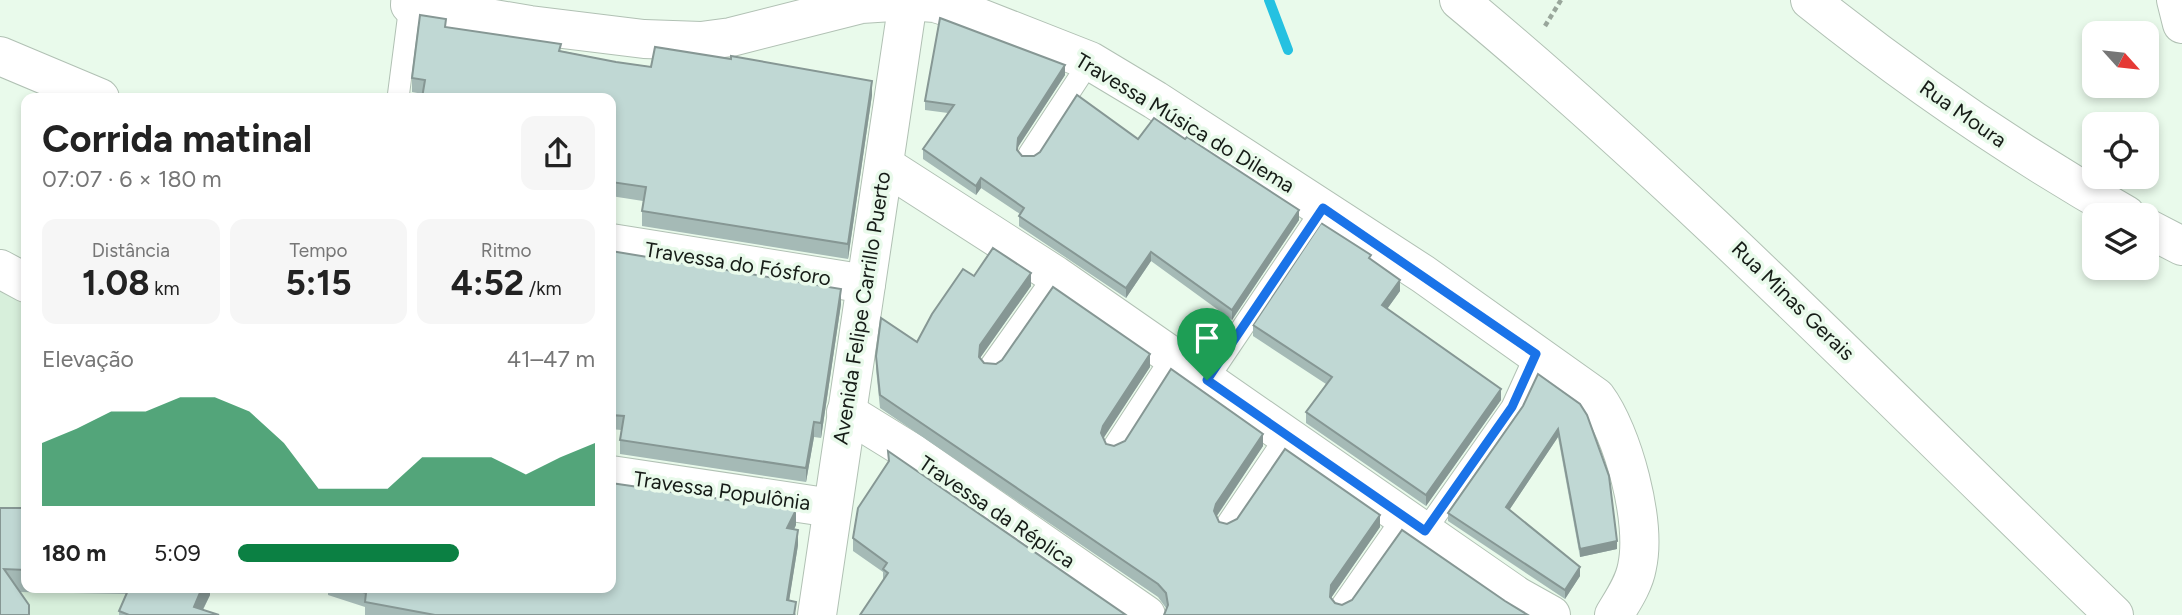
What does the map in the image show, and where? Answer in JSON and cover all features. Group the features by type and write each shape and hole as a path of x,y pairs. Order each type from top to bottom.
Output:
{"street":[{"name":"Rua Minas Gerais","path":"1459,0 1648,163 1858,363 2114,615"},
{"name":"Rua Moura","path":"1810,0 1877,54 2025,157 2105,203"},
{"path":"2176,0 2182,24"},
{"name":"Travessa Música do Dilema","path":"404,2 530,25 644,39 701,41 732,37 861,4 908,1 935,3 1090,61 1323,208 1596,397 1608,414 1621,442 1639,544 1637,567 1614,615"},
{"name":"Avenida Felipe Carrillo Puerto","path":"817,615 908,1"},
{"path":"0,56 88,93"},
{"path":"884,165 1055,275 1415,524 1510,606 1551,615"},
{"path":"2159,234 2182,246"},
{"name":"Travessa do Fósforo","path":"616,244 866,284"},
{"path":"0,269 21,280"},
{"name":"Travessa da Réplica","path":"846,412 914,454 1146,615"},
{"name":"Travessa Populônia","path":"616,476 832,508"}],"lane":[{"path":"398,93 404,2"},
{"path":"1029,154 1090,61"},
{"path":"1207,380 1323,208"},
{"path":"991,365 1055,275"},
{"path":"1342,605 1415,524 1512,407 1536,354"},
{"path":"1114,446 1172,357"},
{"path":"1227,524 1286,435"}],"shaded area":[{"path":"0,288 21,298 21,593 129,593 119,615 0,615"}],"building":[{"path":"420,15 446,19 445,27 561,44 559,51 616,62 651,67 655,47 731,59 731,56 872,81 848,244 642,211 646,187 616,183 616,93 423,93 425,80 412,78"},
{"path":"940,18 1065,65 1018,138 1017,150 1022,156 1034,156 1040,152 1077,95 1138,139 1154,118 1299,210 1232,310 1151,252 1126,288 1019,216 1024,208 981,178 976,186 923,149 954,105 925,101"},
{"path":"1321,223 1371,255 1369,258 1400,280 1382,305 1501,389 1426,495 1306,412 1332,377 1253,325"},
{"path":"993,248 1031,273 980,345 979,357 984,363 996,364 1002,360 1053,287 1150,354 1103,426 1101,433 1106,444 1114,446 1125,441 1171,369 1263,434 1216,504 1214,511 1219,522 1227,524 1237,519 1285,449 1380,515 1331,585 1330,597 1335,603 1342,605 1352,600 1402,530 1528,615 1164,615 1168,605 1166,593 1158,584 880,395 876,356 881,318 917,342 932,314 963,269 974,276"},
{"path":"616,252 841,289 821,423 814,422 806,468 620,440 624,416 616,415"},
{"path":"1538,374 1580,404 1587,415 1609,476 1617,541 1580,549 1558,429 1506,507 1580,567 1565,590 1448,513 1523,406"},
{"path":"888,451 1126,615 860,615 888,573 883,569 887,563 853,538 858,508 889,461"},
{"path":"616,484 796,510 787,528 798,530 787,600 796,602 794,615 435,615 365,602 366,593 616,593"},
{"path":"0,508 21,508 21,570 4,569 29,605 29,615 0,615"},
{"path":"127,593 200,593 194,607 219,615 129,615 119,611"}],"waterway":[{"path":"1269,0 1288,50"}],"route":[{"path":"1323,208 1536,354 1512,407 1425,531 1207,380 1323,208"}]}
